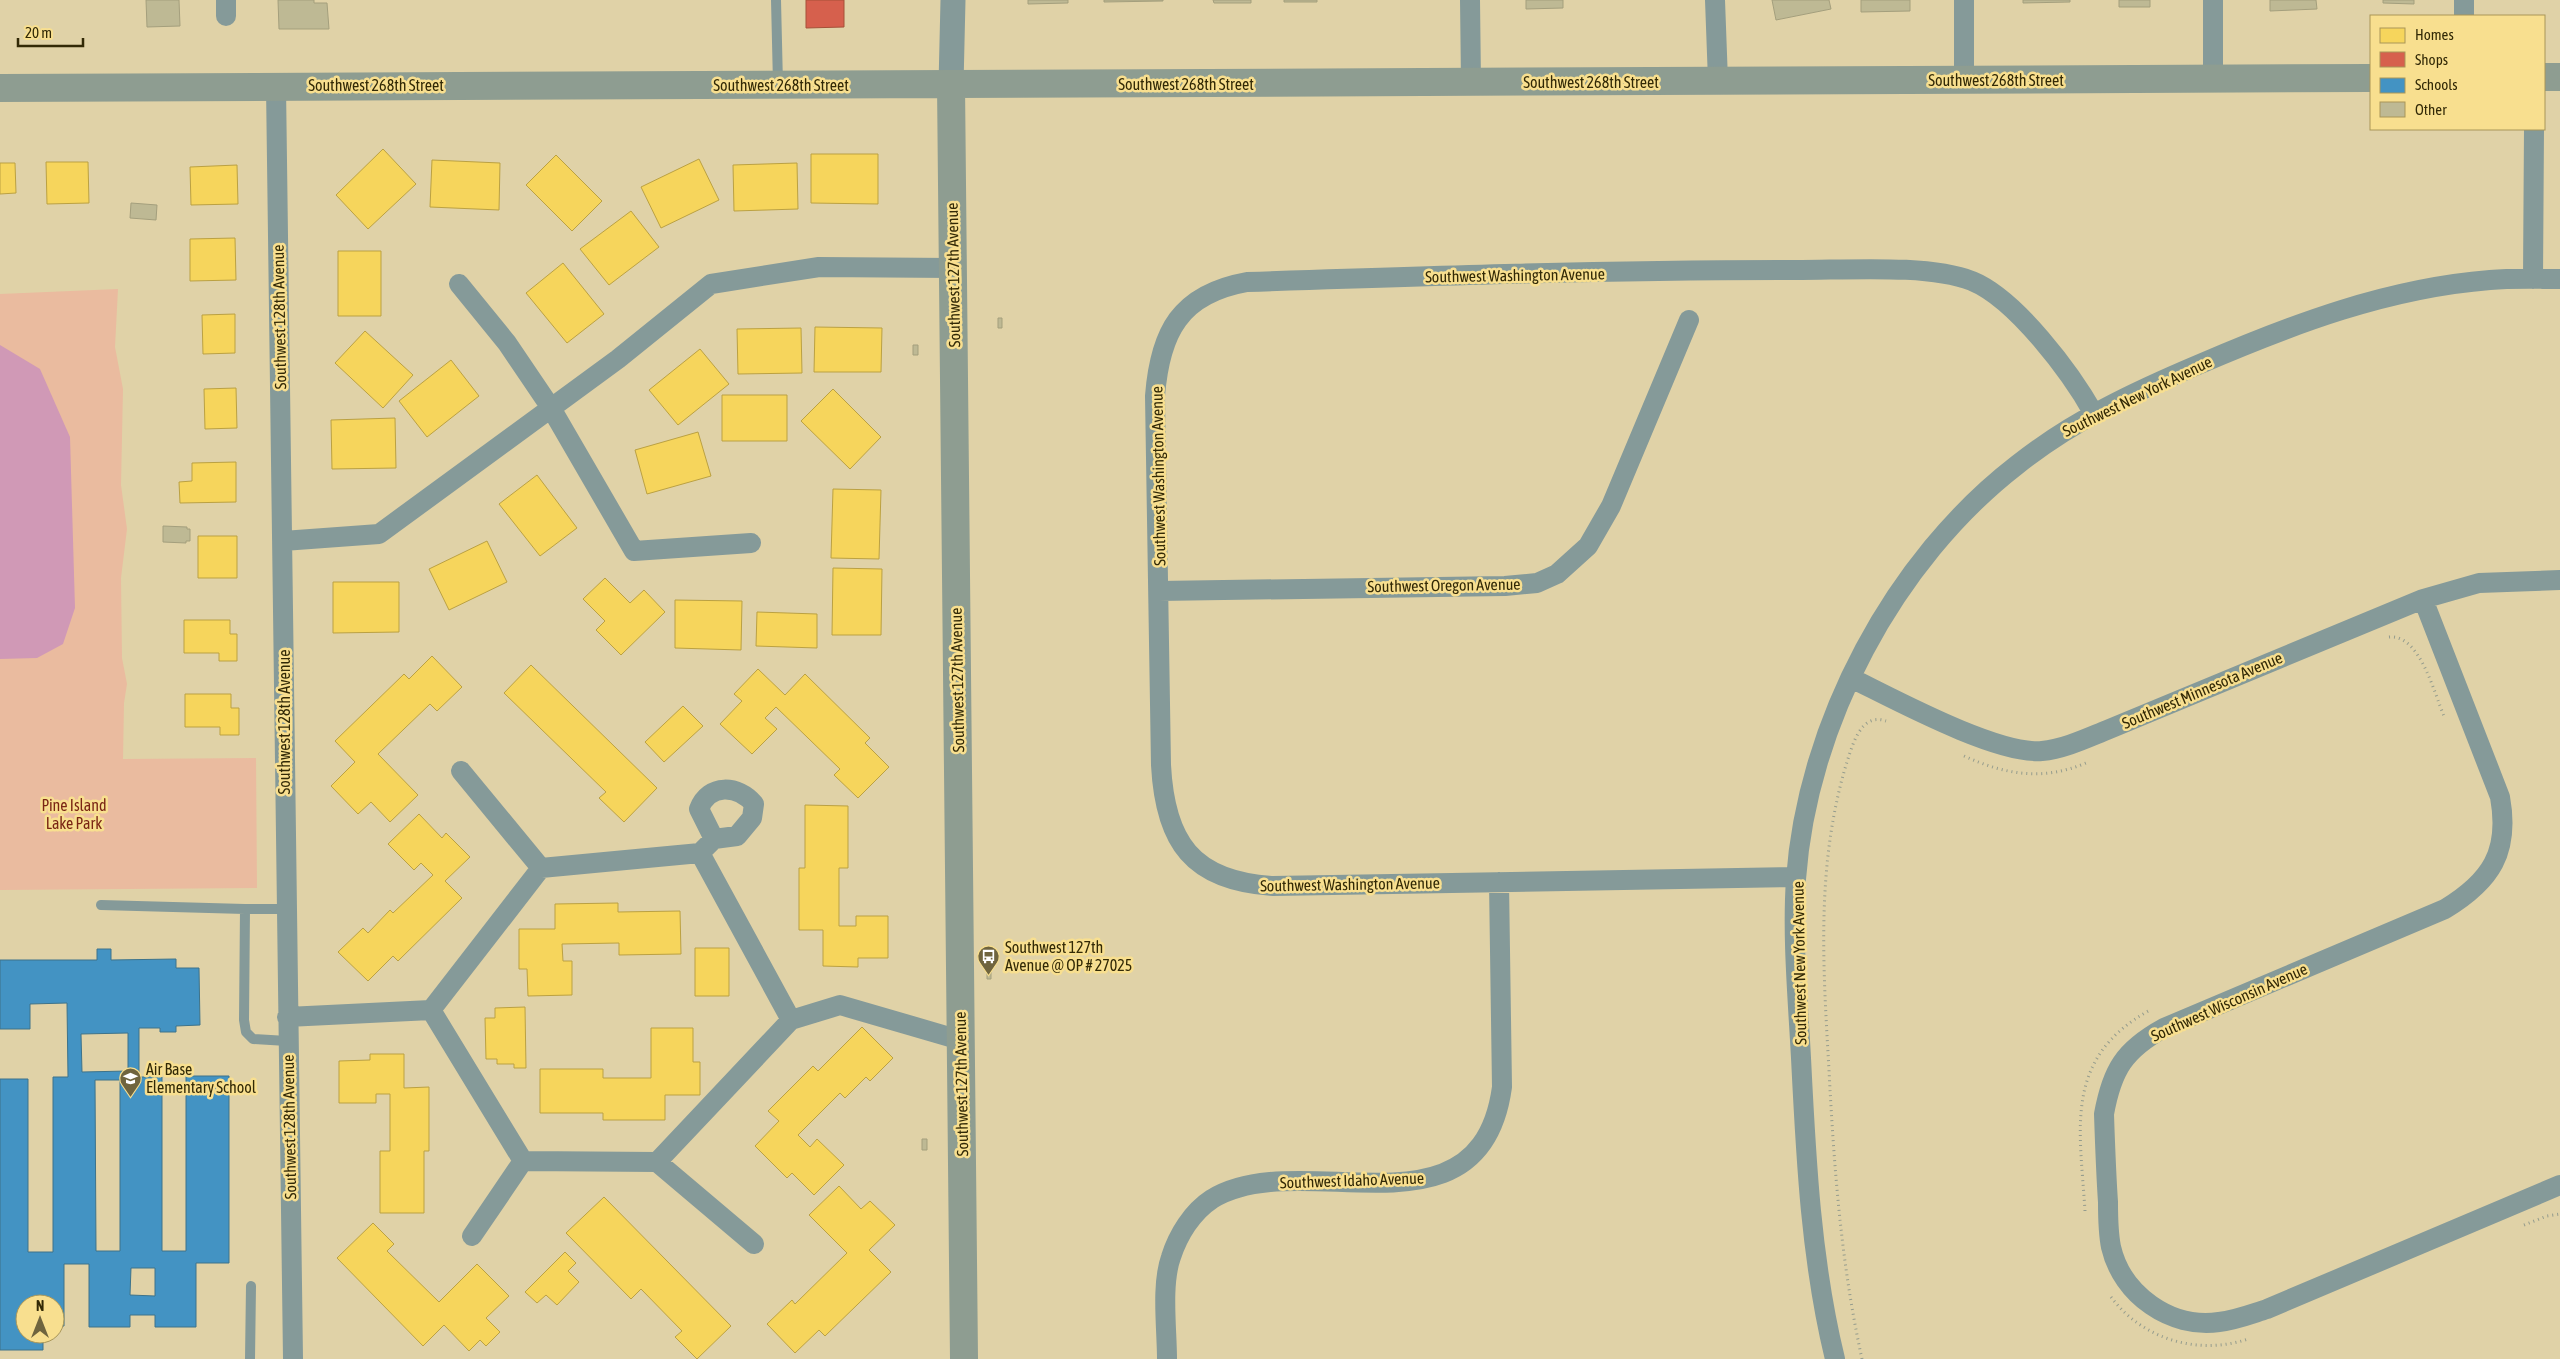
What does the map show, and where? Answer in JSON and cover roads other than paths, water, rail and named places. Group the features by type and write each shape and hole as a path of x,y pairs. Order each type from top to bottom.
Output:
{"main road":[{"path":"2545,77 2560,77"},
{"name":"Southwest 268th Street","path":"0,88 2370,78"},
{"name":"Southwest 127th Avenue","path":"952,85 964,1359"}],"street":[{"name":"Southwest 127th Avenue","path":"952,0 952,85"},
{"path":"1470,0 1471,82"},
{"path":"1715,0 1718,81"},
{"path":"1964,0 1964,80"},
{"path":"2213,0 2213,79"},
{"path":"2464,0 2464,15"},
{"name":"Southwest 128th Avenue","path":"276,86 283,541 287,1041 293,1359"},
{"path":"2533,279 2534,130"},
{"path":"283,541 379,534 618,359 711,284 819,268 954,268"},
{"name":"Southwest Washington Avenue","path":"1796,877 1251,885 1211,871 1192,858 1175,834 1168,819 1163,794 1155,396 1163,346 1174,326 1189,306 1204,295 1231,285 1280,281 1712,270 1933,272 1974,282 1992,292 2056,358 2078,384 2094,414"},
{"name":"Southwest New York Avenue","path":"1835,1359 1820,1287 1809,1184 1800,1039 1796,877 1809,799 1832,723 1850,678 1885,615 1916,568 1947,530 2016,465 2057,436 2094,414 2159,381 2232,350 2341,309 2388,296 2438,286 2491,279 2560,279"},
{"path":"459,284 507,344 551,408 634,551 751,543"},
{"name":"Southwest Oregon Avenue","path":"1159,591 1505,586 1537,583 1557,574 1576,559 1600,528 1689,320"},
{"name":"Southwest Minnesota Avenue","path":"1850,678 1974,736 2014,748 2042,751 2070,744 2108,730 2423,599 2479,583 2560,580"},
{"name":"Southwest Wisconsin Avenue","path":"2423,599 2500,797 2503,814 2501,838 2499,852 2492,870 2467,896 2445,910 2164,1028 2141,1041 2127,1055 2115,1074 2104,1114 2111,1247 2125,1278 2135,1291 2153,1307 2172,1317 2189,1322 2220,1322 2267,1309 2560,1185"},
{"path":"461,771 541,868"},
{"path":"287,1017 431,1010 541,868 700,853 714,839"},
{"path":"700,853 791,1020"},
{"name":"Southwest Idaho Avenue","path":"1167,1359 1167,1280 1170,1259 1179,1236 1194,1215 1211,1200 1249,1186 1276,1183 1398,1182 1431,1178 1457,1168 1476,1149 1491,1128 1499,1106 1502,1087 1499,882"},
{"path":"657,1162 791,1020 840,1005 960,1040"},
{"path":"431,1010 523,1161"},
{"path":"523,1161 657,1162 754,1244"},
{"path":"472,1236 523,1161"}],"lane":[{"path":"776,0 778,85"},
{"path":"101,905 286,909"},
{"path":"245,909 244,1020 246,1032 252,1039 287,1041"},
{"path":"250,1359 251,1286"}],"place":[{"name":"Southwest 127th Avenue @ OP # 27025","path":"989,975"},
{"name":"Air Base Elementary School","path":"130,1097"}],"park label":[{"name":"Pine Island Lake Park","path":"74,814"}]}
